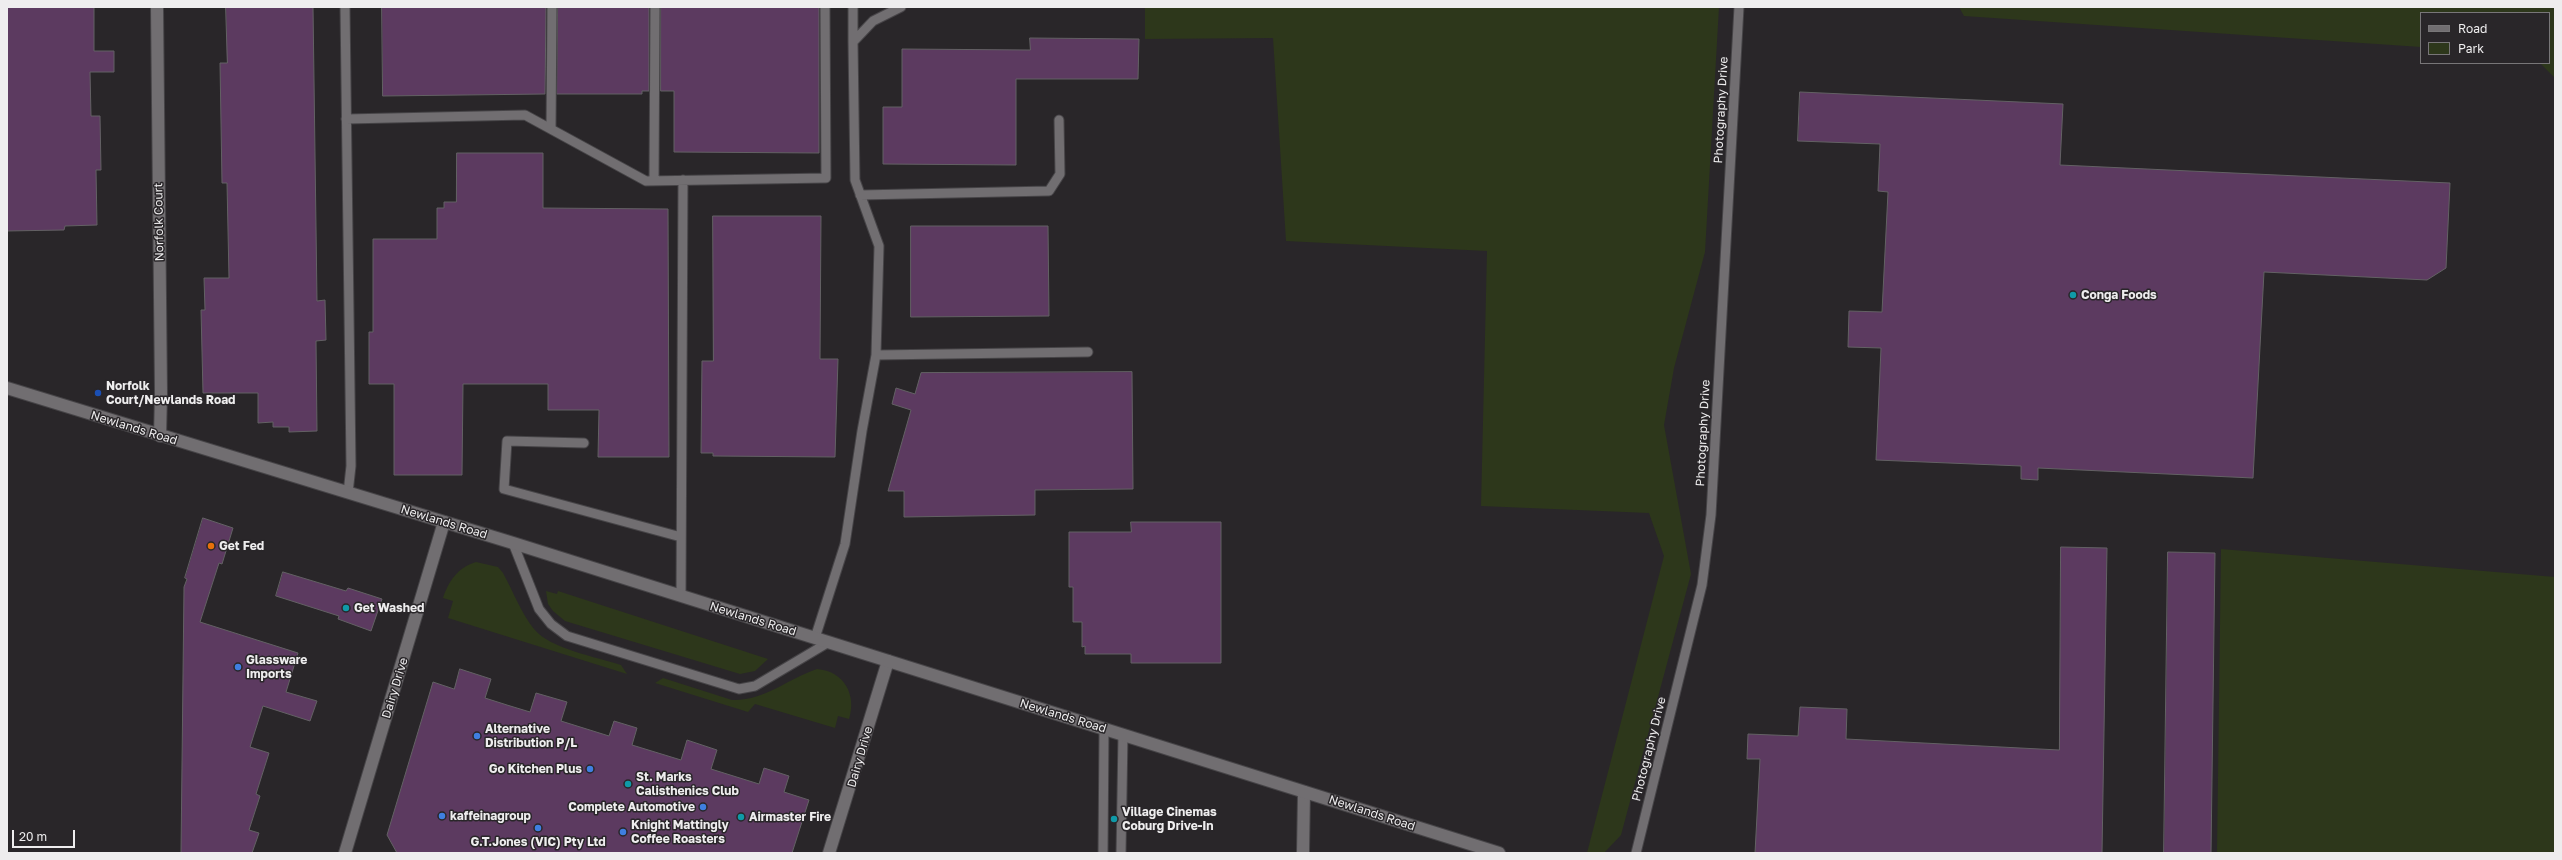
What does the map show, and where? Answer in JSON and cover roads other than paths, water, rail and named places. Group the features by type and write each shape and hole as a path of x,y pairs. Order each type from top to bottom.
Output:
{"street":[{"name":"Norfolk Court","path":"157,7 161,394 160,436"},
{"name":"Newlands Road","path":"7,388 829,642 1493,852"},
{"name":"Dairy Drive","path":"345,853 444,522"},
{"name":"Dairy Drive","path":"830,853 888,661"},
{"path":"1303,853 1304,792"}],"lane":[{"path":"345,7 351,466 348,493"},
{"path":"551,129 552,7"},
{"path":"654,181 655,7"},
{"path":"346,119 525,115 646,181 826,178 825,7"},
{"path":"815,638 845,544 862,431 876,355 878,246 854,180 853,7"},
{"path":"853,42 873,20 901,7"},
{"name":"Photography Drive","path":"1636,853 1702,585 1711,515 1739,7"},
{"path":"860,195 1049,191 1060,174 1059,120"},
{"path":"681,596 683,180"},
{"path":"876,355 1088,352"},
{"path":"584,443 507,441 504,489 681,537"},
{"path":"513,544 539,609 551,624 567,636 575,639 739,689 755,686 829,642"},
{"path":"1103,853 1104,729"},
{"path":"1121,853 1123,734"}],"place":[{"name":"Conga Foods","path":"2073,295"},
{"name":"Norfolk Court/Newlands Road","path":"98,393"},
{"name":"Get Fed","path":"211,546"},
{"name":"Get Washed","path":"346,608"},
{"name":"Glassware Imports","path":"238,667"},
{"name":"Alternative Distribution P/L","path":"477,736"},
{"name":"Go Kitchen Plus","path":"590,769"},
{"name":"St. Marks Calisthenics Club","path":"628,784"},
{"name":"Complete Automotive","path":"703,807"},
{"name":"kaffeinagroup","path":"442,816"},
{"name":"Airmaster Fire","path":"741,817"},
{"name":"Village Cinemas Coburg Drive-In","path":"1114,819"},
{"name":"G.T.Jones (VIC) Pty Ltd","path":"538,828"},
{"name":"Knight Mattingly Coffee Roasters","path":"623,832"}]}
